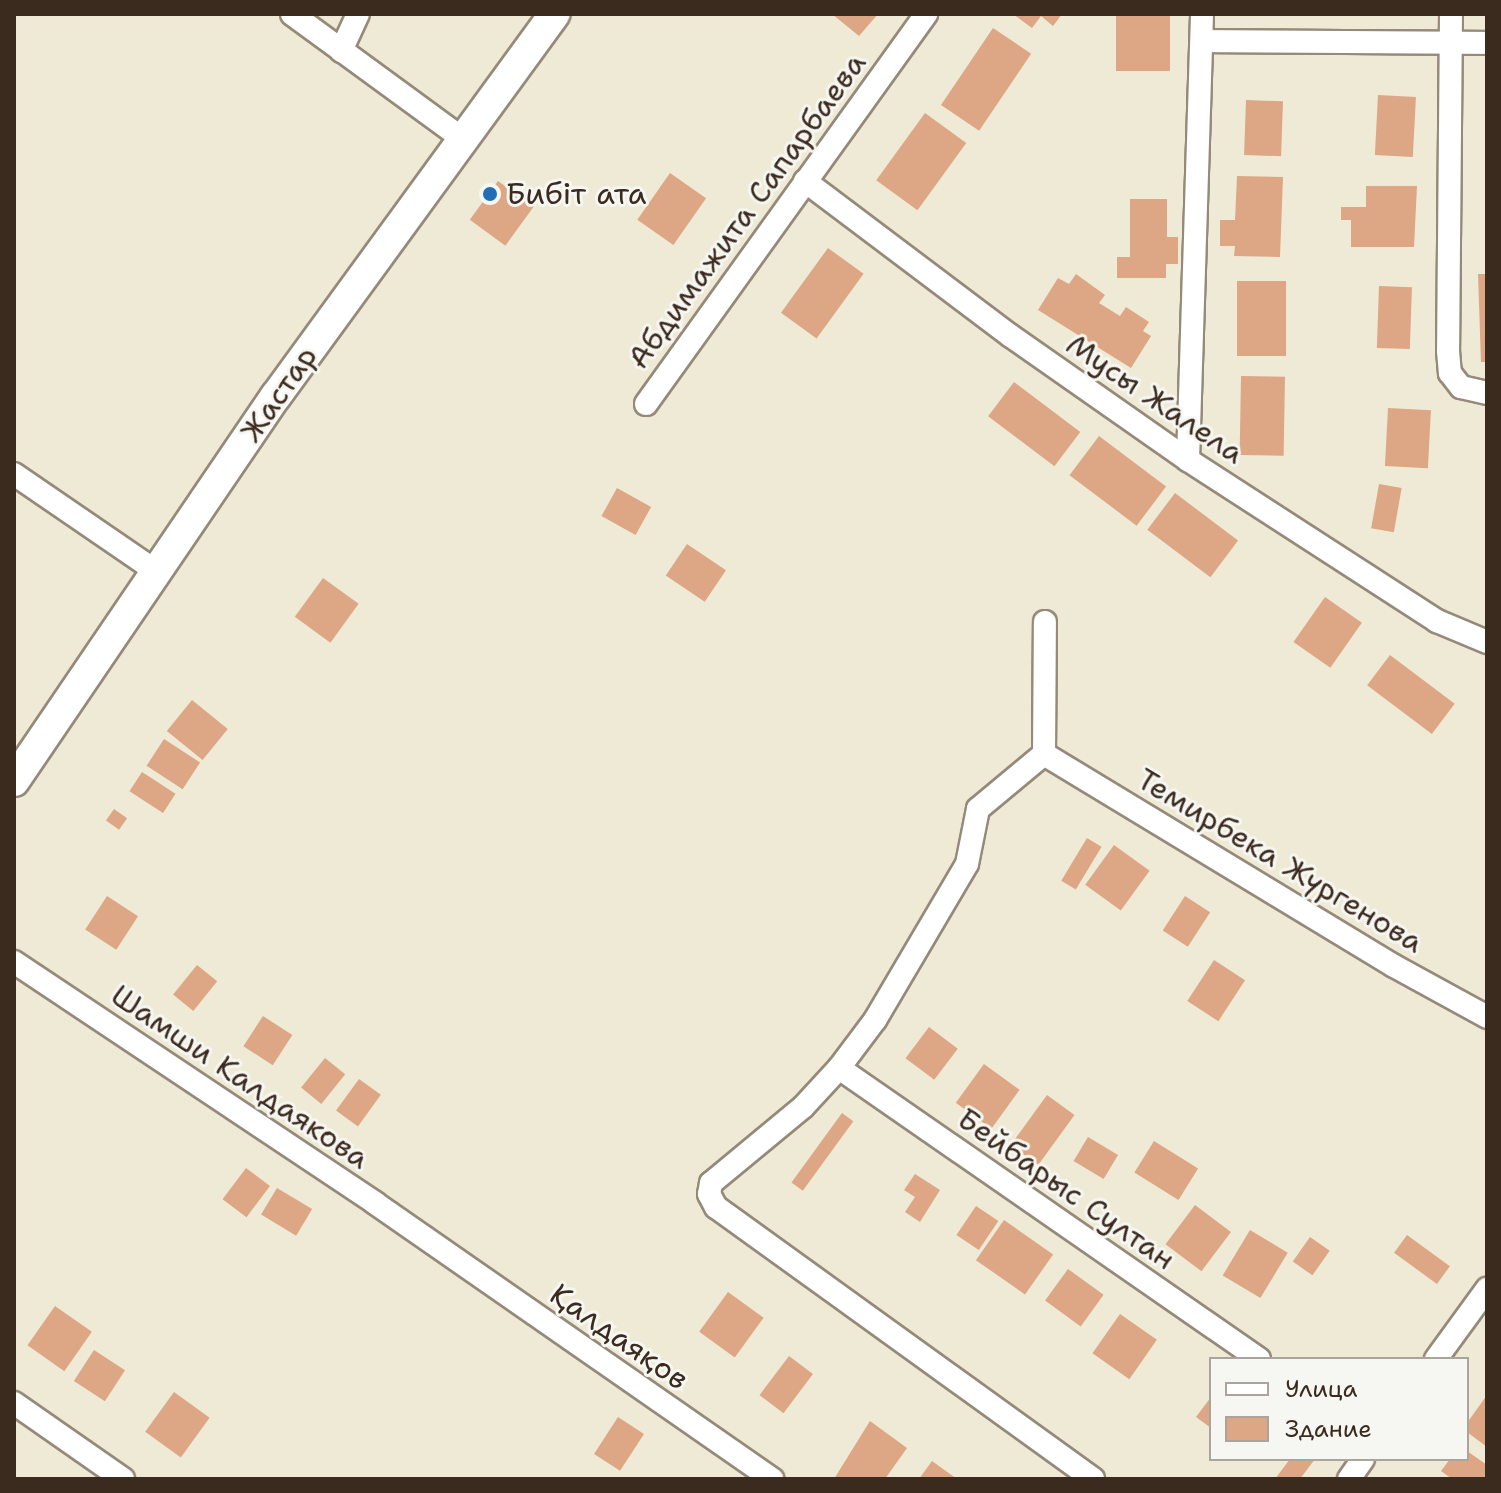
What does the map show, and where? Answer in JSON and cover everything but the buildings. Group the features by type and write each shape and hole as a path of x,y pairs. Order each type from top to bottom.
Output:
{"street":[{"path":"292,14 463,139"},
{"path":"341,51 358,14"},
{"name":"Жастар","path":"14,781 276,396 555,14"},
{"name":"Абдимажита Сапарбаева","path":"646,404 926,14"},
{"path":"1188,460 1202,14"},
{"path":"1451,14 1450,373 1461,387 1487,393"},
{"path":"1202,41 1487,43"},
{"name":"Мусы Жалела","path":"805,181 1011,336 1188,460 1437,621 1487,642"},
{"path":"14,474 157,572"},
{"path":"1045,622 1044,754 978,809 967,864 875,1020 839,1068 803,1107 711,1183 716,1207 1093,1479"},
{"name":"Темирбека Жүргенова","path":"1044,754 1394,966 1487,1017"},
{"name":"Шамши Калдаякова","path":"14,962 432,1243"},
{"name":"Бейбарыс Султан","path":"839,1068 1256,1357"},
{"name":"Қалдаяқов","path":"432,1243 772,1479"},
{"path":"1437,1357 1487,1289"},
{"path":"14,1403 123,1479"},
{"path":"1349,1479 1362,1461"}],"place":[{"name":"Бибіт ата","path":"490,194"}]}
